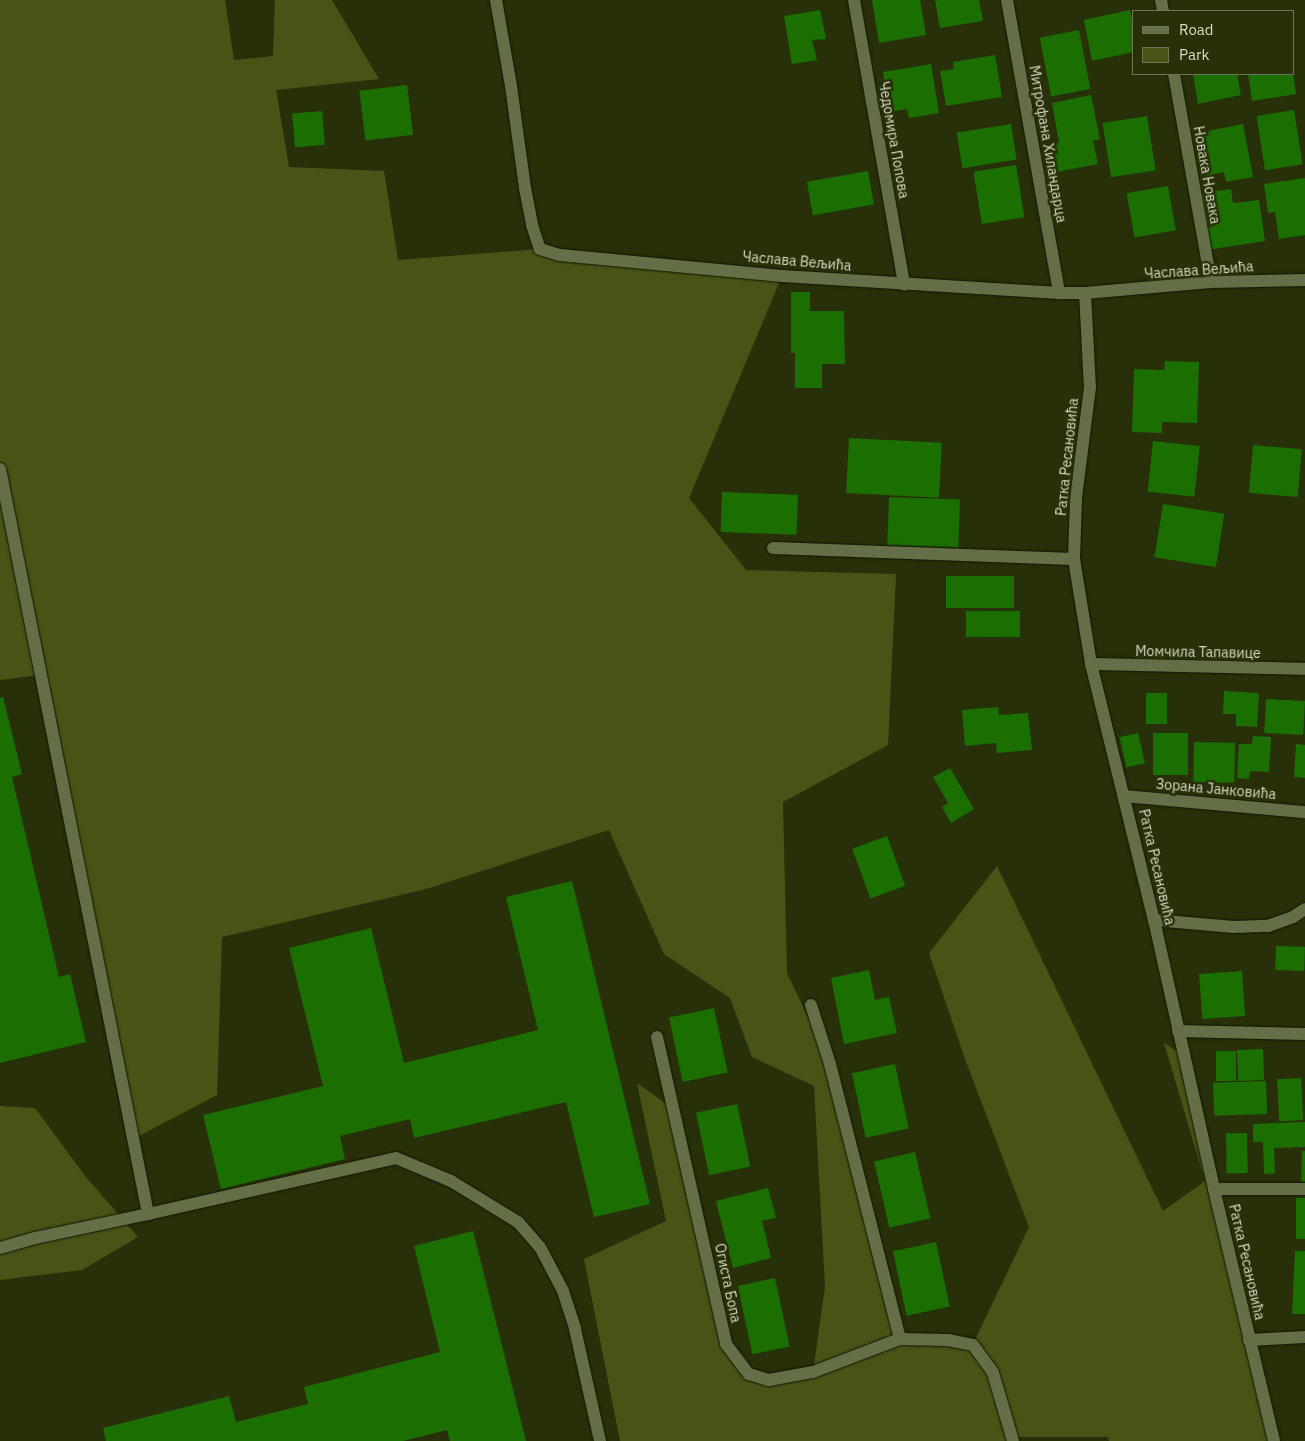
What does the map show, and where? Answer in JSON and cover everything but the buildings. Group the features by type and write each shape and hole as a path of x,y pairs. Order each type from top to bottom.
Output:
{"street":[{"name":"Часлава Вељића","path":"496,0 511,86 525,188 532,225 540,249 560,255 596,259 904,285 1059,293 1085,293 1211,282 1305,280"},
{"name":"Чедомира Попова","path":"854,0 904,285"},
{"name":"Митрофана Хиландарца","path":"1007,0 1059,293"},
{"name":"Новака Новака","path":"1174,75 1211,282"},
{"name":"Ратка Ресановића","path":"1085,293 1090,388 1076,498 1074,559 1091,664 1154,920 1214,1189 1274,1441"},
{"path":"0,470 148,1214"},
{"path":"774,548 1074,559"},
{"name":"Момчила Тапавице","path":"1091,664 1305,669"},
{"name":"Зорана Јанковића","path":"1124,796 1305,812"},
{"path":"1154,920 1234,927 1268,926 1293,917 1305,909"},
{"path":"811,1005 830,1064 900,1339"},
{"path":"1178,1031 1305,1034"},
{"name":"Огиста Бопа","path":"657,1036 726,1344 749,1374 769,1380 813,1372 900,1339 948,1340 973,1345 993,1373 1013,1441"},
{"path":"0,1248 35,1238 396,1158 451,1181 518,1222 540,1248 562,1291 575,1329 600,1441"},
{"path":"1214,1189 1305,1189"},
{"path":"1249,1340 1305,1336"}],"green space":[{"path":"0,0 225,0 234,60 273,56 275,0 332,0 379,79 276,90 289,167 384,171 398,260 540,249 782,276 689,498 746,570 896,574 888,745 783,802 787,973 830,1064 900,1339 973,1344 1029,1227 965,1059 929,953 997,866 1163,1211 1205,1181 1164,1043 1184,1056 1274,1441 1109,1441 1108,1437 1013,1437 1013,1441 620,1441 584,1259 666,1221 637,1083 675,1110 726,1344 749,1374 769,1380 813,1372 825,1287 814,1086 752,1057 730,998 664,954 609,830 426,889 222,937 217,1095 133,1139 41,675 0,680"},
{"path":"0,1106 35,1108 86,1177 138,1237 82,1270 0,1280"}]}
